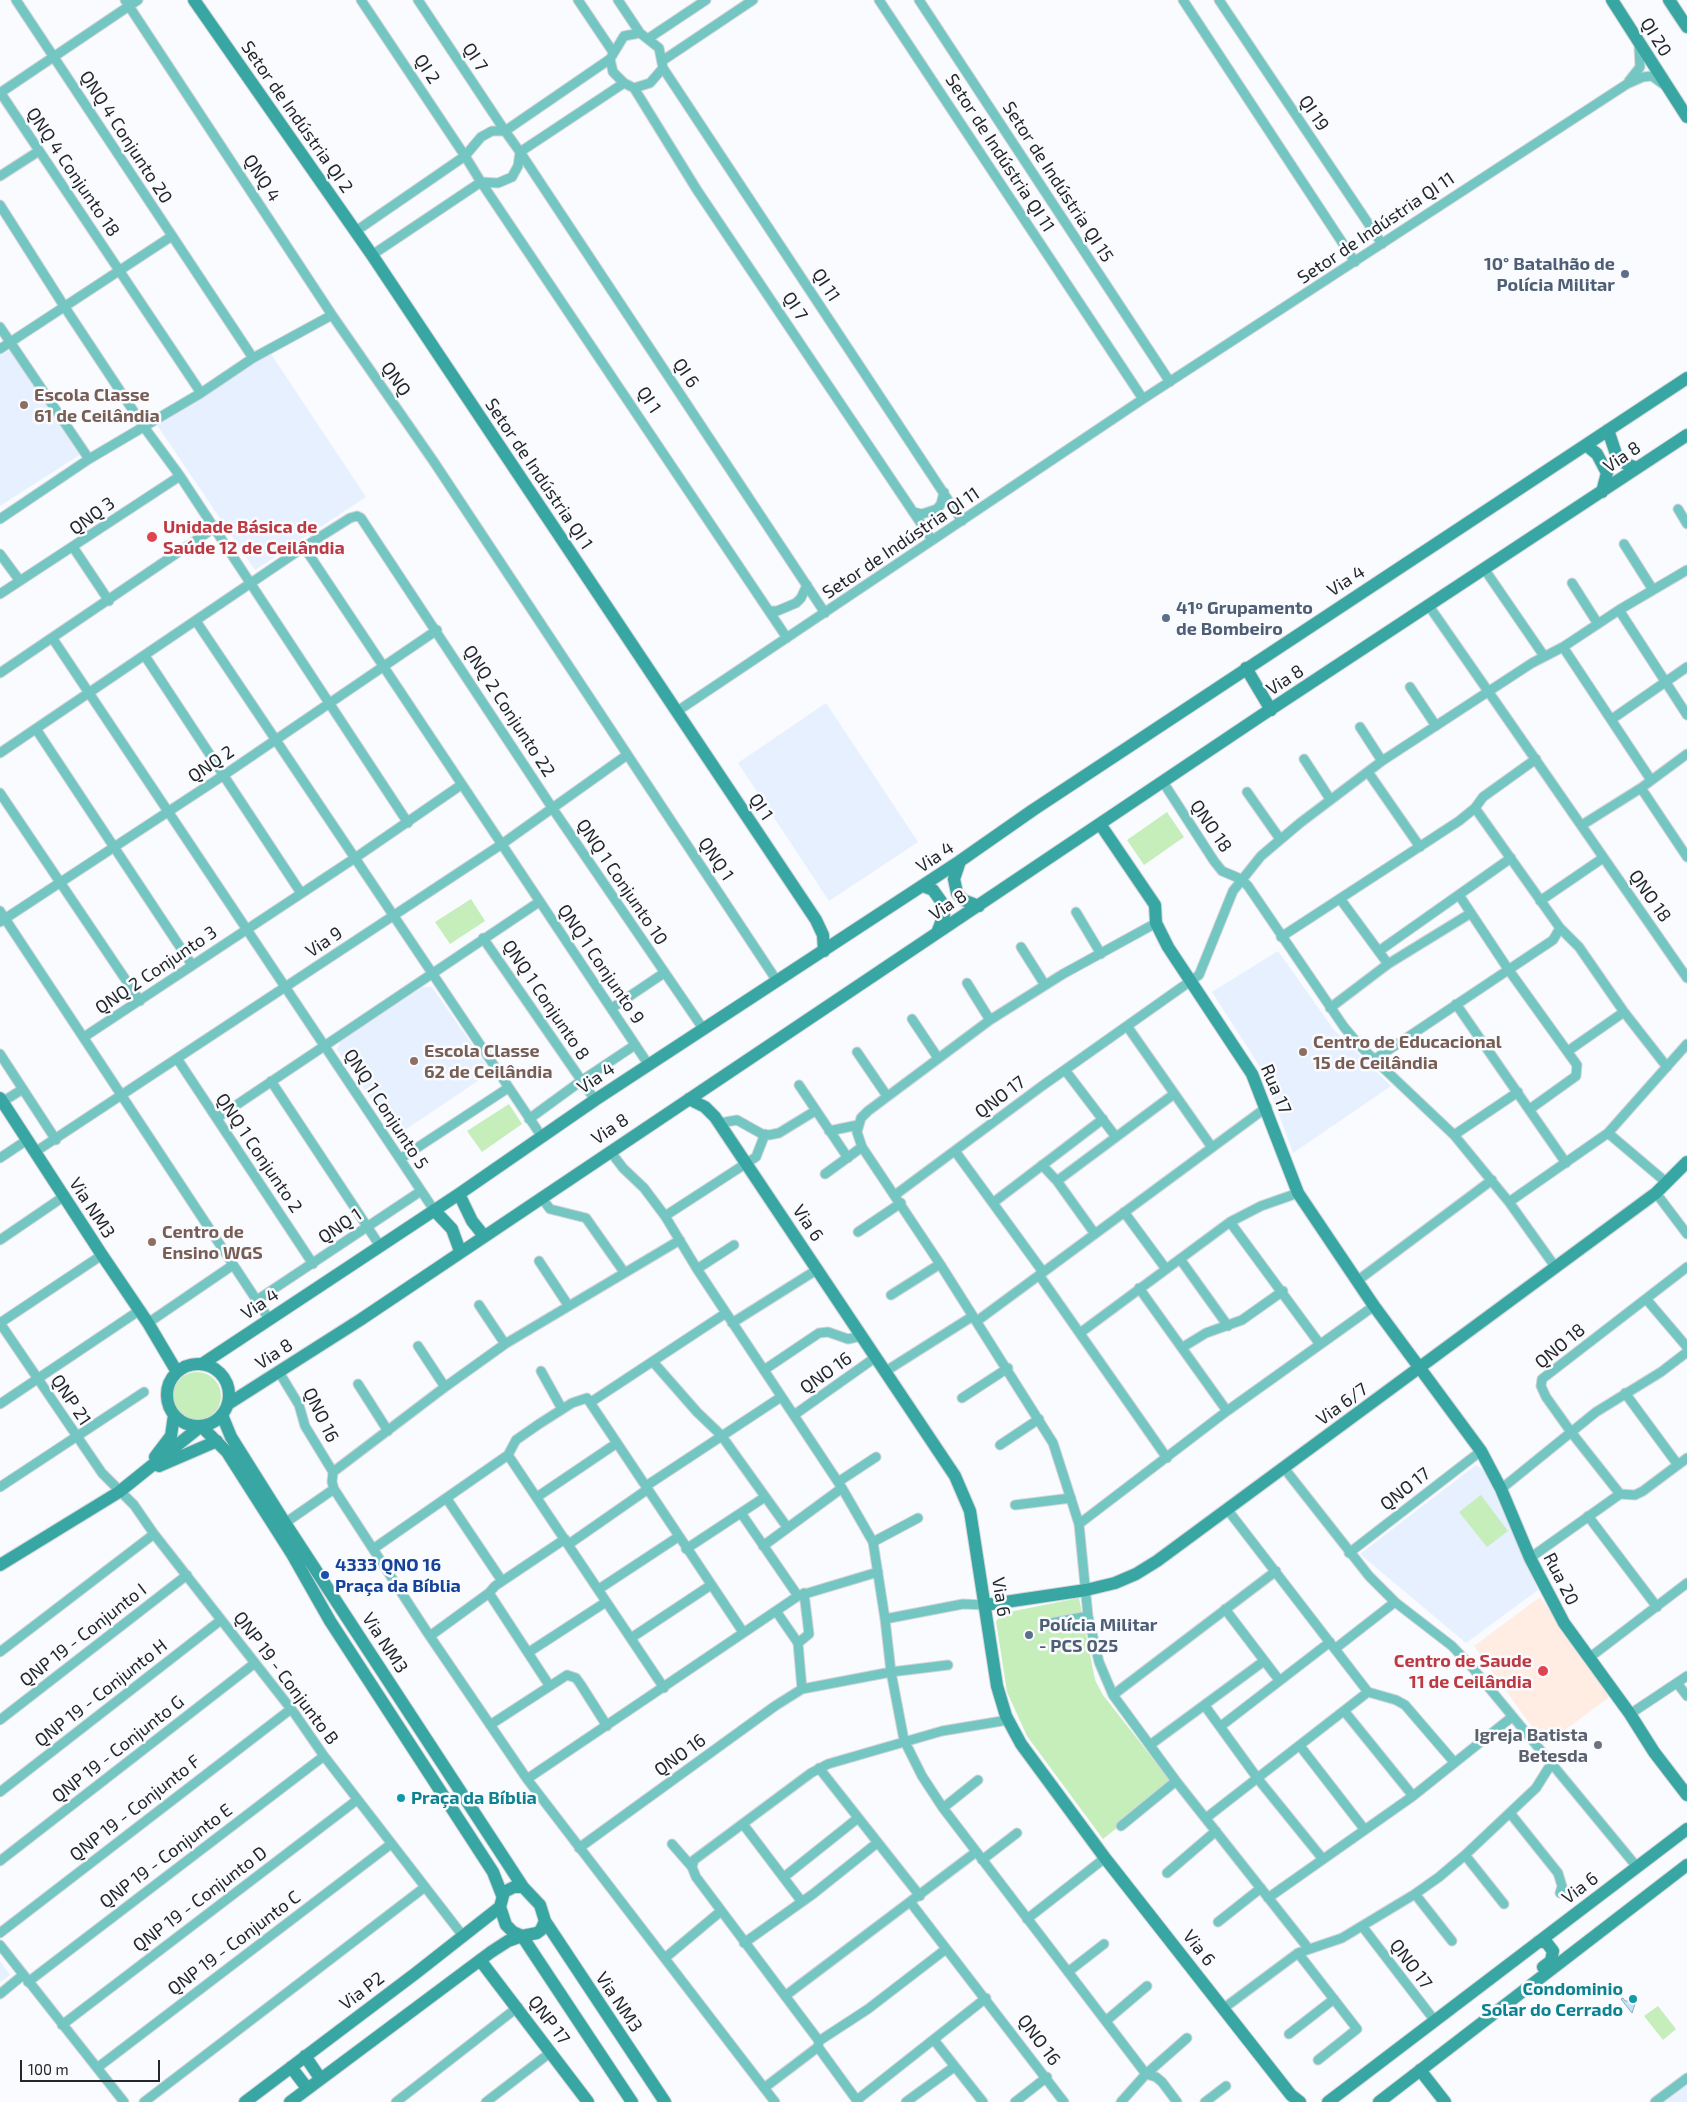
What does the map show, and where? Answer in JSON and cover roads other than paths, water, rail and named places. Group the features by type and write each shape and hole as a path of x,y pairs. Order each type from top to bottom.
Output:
{"main road":[{"name":"Setor de Indústria QI 2","path":"194,0 372,255"},
{"name":"QI 20","path":"1612,0 1687,117"},
{"path":"1669,0 1687,28"},
{"name":"Setor de Indústria QI 1","path":"372,255 676,712"},
{"name":"Via 4","path":"202,1364 459,1194 648,1064 704,1030 923,886 1246,668 1687,378"},
{"path":"1608,430 1616,454 1624,463 1637,468"},
{"name":"Via 8","path":"225,1410 710,1084 1687,435"},
{"path":"1586,445 1598,454 1607,473 1602,492"},
{"path":"1246,668 1271,710"},
{"name":"QI 1","path":"676,712 816,920 823,935 824,951"},
{"name":"Rua 17","path":"1100,824 1155,905 1156,923 1168,947 1244,1059 1267,1107 1298,1193 1374,1306 1421,1368"},
{"path":"960,861 954,880 957,893 963,900 979,906"},
{"path":"923,886 933,890 943,904 944,915 937,933"},
{"name":"QI 1","path":"816,920 829,931 843,938"},
{"path":"710,1084 709,1094 717,1120"},
{"name":"Via 6","path":"689,1099 705,1107 717,1120 947,1461 965,1496 970,1511 997,1686 1008,1720 1036,1766 1105,1858 1295,2100"},
{"name":"Via NM3","path":"1,1100 63,1197 148,1322 156,1337 181,1369"},
{"name":"Via 6/7","path":"985,1604 1086,1590 1115,1583 1136,1574 1556,1268 1656,1193 1687,1162"},
{"path":"459,1194 472,1221 484,1236"},
{"path":"434,1210 452,1229 460,1251"},
{"path":"0,1565 119,1492 201,1426 216,1421 225,1410 228,1386 224,1378 211,1366 202,1364 181,1369 167,1389 170,1408 174,1415 187,1424 201,1426"},
{"name":"Rua 20","path":"1421,1368 1481,1452 1501,1489 1530,1558 1564,1623 1630,1714 1654,1752 1687,1795"},
{"name":"Via NM3","path":"225,1410 231,1437 523,1888"},
{"path":"141,1474 171,1436 174,1415"},
{"name":"Via NM3","path":"201,1426 217,1441 247,1483 292,1554 330,1621 493,1872 501,1901"},
{"path":"141,1474 217,1441"},
{"name":"Via 6","path":"1328,2102 1687,1828"},
{"path":"1379,2102 1687,1865"},
{"path":"290,2102 480,1960 508,1941 522,1936 537,1933 545,1921 540,1905 523,1888 508,1889 501,1901 506,1925 513,1932 522,1936 631,2100"},
{"name":"Via P2","path":"245,2102 463,1936 501,1901"},
{"name":"Via NM3","path":"545,1921 665,2102"},
{"path":"1482,2022 1506,1994 1551,1961 1552,1948 1546,1942 1538,1942"},
{"name":"QNP 17","path":"480,1960 518,2007 583,2100"},
{"path":"304,2056 320,2078"},
{"path":"291,2066 307,2088"},
{"path":"1420,2070 1445,2102"}],"street":[{"name":"QNQ 4 Conjunto 20","path":"16,0 253,358"},
{"path":"0,92 127,3 138,0"},
{"name":"QI 2","path":"361,0 465,156"},
{"name":"QI 7","path":"418,0 505,131"},
{"path":"578,0 611,55 613,72 624,83 634,88 650,83 663,65 753,0"},
{"path":"618,0 640,33 649,38 659,48 663,65"},
{"path":"649,38 706,0"},
{"name":"Setor de Indústria QI 11","path":"879,0 1143,399"},
{"name":"Setor de Indústria QI 15","path":"919,0 1170,382"},
{"path":"1183,0 1355,262"},
{"name":"QI 19","path":"1219,0 1382,244"},
{"name":"QNQ 4","path":"127,3 332,314"},
{"path":"356,231 465,156 480,137 492,131 505,131 611,55 624,36 640,33"},
{"path":"1627,84 1640,67 1638,42"},
{"name":"QI 11","path":"663,65 962,521"},
{"path":"1627,84 1652,76 1666,86"},
{"path":"520,152 624,83"},
{"name":"Setor de Indústria QI 11","path":"676,712 1143,399 1627,84"},
{"name":"QI 7","path":"634,88 697,190 932,540"},
{"name":"QNQ 4 Conjunto 18","path":"0,92 201,393"},
{"path":"372,255 481,182 498,183 512,177 518,166 520,152 505,131"},
{"path":"0,176 39,151"},
{"name":"QI 6","path":"520,152 825,613"},
{"path":"465,156 481,182"},
{"name":"QI 1","path":"481,182 787,638"},
{"path":"0,205 144,427 180,476 249,584 408,822"},
{"path":"0,350 172,236"},
{"path":"0,519 89,459 201,393 253,358 332,314"},
{"name":"QNQ","path":"332,314 434,462 627,755"},
{"path":"0,327 89,459"},
{"name":"QNQ 3","path":"108,601 73,546 180,476"},
{"path":"913,512 922,514 937,509 943,499 944,492"},
{"path":"1678,509 1687,524"},
{"name":"QNQ 2 Conjunto 22","path":"304,547 350,518 356,516 367,524 553,809"},
{"path":"0,673 53,639 214,528"},
{"path":"1624,544 1653,590"},
{"path":"0,594 73,546"},
{"path":"0,753 304,547 539,902 217,1118"},
{"path":"0,554 20,581"},
{"path":"1485,570 1544,656"},
{"name":"QNO 18","path":"1191,982 1203,969 1227,901 1241,879 1260,856 1330,799 1382,761 1544,656 1563,647 1619,610 1687,570"},
{"path":"1572,583 1598,624"},
{"path":"769,611 778,611 796,603 801,598 807,585"},
{"name":"QNO 18","path":"1429,606 1491,692 1687,978"},
{"path":"1619,610 1667,681 1687,715"},
{"path":"196,621 542,1137"},
{"name":"QNQ 2","path":"2,917 60,883 168,812 384,668 437,630"},
{"path":"53,639 285,988 325,1045"},
{"path":"1563,647 1651,780"},
{"path":"145,656 302,893"},
{"path":"1612,719 1687,667"},
{"path":"1410,686 1436,726"},
{"path":"1360,727 1382,761"},
{"path":"36,729 192,965"},
{"path":"1582,825 1641,788 1687,754"},
{"name":"Via 9","path":"35,1152 178,1060 502,844 627,755"},
{"name":"QNQ 1","path":"627,755 777,981"},
{"path":"1304,759 1330,799"},
{"path":"1281,937 1340,900 1476,808 1487,794 1536,759"},
{"path":"1368,772 1420,847"},
{"name":"QNO 18","path":"1163,782 1214,861 1222,871 1241,879 1248,886 1330,1008 1359,1044 1454,1135 1509,1202 1556,1268"},
{"name":"QNQ 2 Conjunto 3","path":"84,1037 355,858 461,785"},
{"path":"1641,788 1687,857"},
{"path":"1247,792 1280,840"},
{"path":"0,793 140,1000"},
{"path":"1476,808 1540,901 1560,928 1579,947 1624,1012 1667,1067"},
{"name":"QNQ 1 Conjunto 10","path":"553,809 664,974"},
{"path":"1678,843 1687,837"},
{"path":"1378,951 1511,858"},
{"path":"1540,901 1603,858"},
{"path":"1459,895 1508,969 1577,1065 1576,1076 1530,1109"},
{"path":"1340,900 1388,964"},
{"name":"QNQ 1 Conjunto 9","path":"539,902 612,1008 635,1045"},
{"path":"1076,912 1101,954"},
{"path":"1330,1008 1388,964 1470,913"},
{"path":"2,917 84,1037 269,1319"},
{"path":"1156,923 1045,985 990,1020 868,1111 861,1118 857,1132 862,1147 901,1203 1008,1368 1053,1443 1078,1524 1088,1616 1099,1662 1113,1696 1176,1781 1308,1948"},
{"path":"1375,1059 1553,940 1560,928"},
{"name":"QNQ 1 Conjunto 8","path":"483,938 581,1081"},
{"path":"1021,946 1045,985"},
{"path":"612,1008 664,974 704,1030"},
{"name":"QNO 17","path":"895,1195 1065,1070 1191,982"},
{"path":"967,983 990,1020"},
{"path":"1456,1004 1566,1163"},
{"path":"1568,1051 1624,1012"},
{"path":"912,1019 938,1058"},
{"path":"1128,1026 1211,1146"},
{"path":"1509,1202 1608,1133 1687,1044"},
{"name":"QNQ 1 Conjunto 5","path":"325,1045 421,1192"},
{"path":"529,1120 581,1081 635,1045 648,1064"},
{"path":"857,1052 887,1096"},
{"path":"0,1054 56,1140"},
{"name":"QNQ 1 Conjunto 2","path":"178,1060 313,1264"},
{"path":"1065,1070 1116,1136"},
{"path":"271,1081 380,1246"},
{"path":"581,1081 595,1100"},
{"path":"798,1085 848,1158"},
{"path":"1,1100 23,1088"},
{"path":"400,1159 508,1088"},
{"path":"1454,1135 1518,1092"},
{"path":"1057,1181 1174,1094"},
{"path":"886,1371 975,1319 1041,1274 1211,1146 1267,1107"},
{"path":"717,1120 737,1120 765,1134 779,1133 815,1111"},
{"path":"994,1202 1103,1119"},
{"path":"829,1131 858,1125"},
{"path":"1608,1133 1667,1183"},
{"path":"665,1216 756,1157 765,1134"},
{"path":"0,1158 27,1140"},
{"path":"825,1174 862,1147"},
{"name":"QNO 16","path":"610,1151 623,1168 644,1188 665,1216 726,1314 840,1485 873,1542 886,1619 890,1672 904,1740 922,1776 979,1856 1107,2020 1146,2074 1156,2077 1177,2102"},
{"path":"955,1151 994,1202 1080,1333 1167,1458"},
{"path":"1042,1165 1057,1181 1095,1234"},
{"path":"1357,1281 1492,1180"},
{"path":"421,1192 434,1210"},
{"name":"QNQ 1","path":"257,1300 421,1192"},
{"path":"1080,1333 1230,1222 1261,1206 1298,1193"},
{"path":"1656,1193 1687,1234"},
{"path":"0,1240 63,1197"},
{"path":"541,1197 550,1209 586,1218 624,1272"},
{"path":"858,1232 901,1203"},
{"path":"1124,1212 1166,1268"},
{"path":"1230,1222 1320,1343"},
{"name":"QNO 16","path":"333,1472 505,1344 680,1240"},
{"path":"697,1268 734,1245"},
{"path":"0,1323 102,1255"},
{"path":"1180,1259 1228,1326"},
{"path":"539,1261 568,1305"},
{"path":"890,1295 940,1264"},
{"path":"148,1322 233,1265"},
{"name":"QNO 18","path":"1620,1494 1571,1432 1546,1396 1541,1386 1542,1379 1647,1300 1687,1267"},
{"path":"732,1323 818,1269"},
{"path":"1139,1288 1183,1347 1226,1412"},
{"path":"1183,1347 1206,1333 1242,1320 1283,1291"},
{"path":"1647,1300 1687,1347"},
{"path":"479,1305 505,1344"},
{"path":"1078,1524 1226,1412 1374,1306"},
{"path":"0,1404 140,1310"},
{"path":"591,1402 654,1363 726,1314"},
{"name":"QNP 21","path":"0,1323 102,1473 119,1492"},
{"name":"QNO 16","path":"764,1370 819,1333 828,1332 848,1339 862,1336"},
{"path":"418,1346 445,1387"},
{"path":"1501,1489 1571,1432 1625,1393 1661,1372 1687,1352"},
{"name":"QNO 16","path":"794,1415 876,1357"},
{"path":"654,1363 697,1412 721,1435 787,1527"},
{"path":"962,1398 1008,1368"},
{"path":"540,1371 562,1409"},
{"name":"QNO 16","path":"279,1372 299,1405 305,1426 333,1472 332,1482 334,1489 490,1725 527,1779 579,1848 776,2102"},
{"path":"358,1384 388,1430"},
{"path":"0,1488 144,1392"},
{"path":"1625,1393 1678,1464"},
{"name":"QNO 16","path":"430,1636 489,1593 502,1581 567,1542 721,1435 782,1397"},
{"path":"373,1549 508,1455 516,1440 562,1409 581,1398 587,1398 743,1632"},
{"path":"1000,1445 1039,1419"},
{"path":"537,1497 617,1443"},
{"name":"QNO 17","path":"1349,1553 1481,1452"},
{"path":"508,1455 664,1688"},
{"path":"763,1546 876,1457"},
{"path":"1530,1558 1620,1494 1635,1495 1643,1491 1687,1458"},
{"path":"1284,1468 1349,1553 1395,1602 1452,1646 1637,1867"},
{"path":"286,1522 334,1489"},
{"name":"QNP 19 - Conjunto B","path":"119,1492 134,1505 154,1534 291,1709 357,1800 463,1936"},
{"path":"686,1549 765,1497"},
{"path":"1015,1505 1071,1498"},
{"path":"447,1499 502,1581"},
{"path":"1227,1509 1368,1692 1396,1700 1405,1705 1454,1762"},
{"path":"740,1513 801,1594 809,1634 798,1643"},
{"path":"1588,1516 1657,1606"},
{"path":"873,1542 918,1518"},
{"path":"0,1652 154,1534"},
{"path":"599,1589 678,1537"},
{"path":"1113,1696 1225,1608 1276,1571"},
{"path":"527,1779 801,1594 878,1572"},
{"name":"QNP 19 - Conjunto I","path":"0,1720 187,1576"},
{"path":"1589,1658 1687,1583"},
{"path":"631,1638 710,1585"},
{"path":"489,1593 550,1685"},
{"path":"529,1652 606,1602"},
{"path":"1221,1726 1279,1680 1395,1602"},
{"path":"886,1619 963,1604 985,1604"},
{"path":"1225,1608 1279,1680"},
{"path":"776,1611 798,1643 802,1689"},
{"path":"1045,1624 1088,1616"},
{"name":"QNP 19 - Conjunto H","path":"0,1792 221,1620"},
{"path":"1150,1745 1264,1661"},
{"name":"QNP 19 - Conjunto G","path":"0,1861 255,1663"},
{"name":"QNO 16","path":"579,1848 775,1706 802,1689 890,1672 948,1665"},
{"path":"490,1725 567,1675 576,1678 607,1726"},
{"path":"1630,1714 1687,1676"},
{"path":"1677,1683 1687,1696"},
{"path":"1206,1818 1345,1712 1368,1692"},
{"path":"1205,1706 1258,1779 1322,1858"},
{"name":"QNP 19 - Conjunto F","path":"0,1933 291,1709"},
{"path":"1345,1712 1413,1796"},
{"path":"1268,1898 1322,1858 1413,1796 1512,1717"},
{"path":"692,1867 694,1860 819,1768 904,1740 942,1731 1008,1720"},
{"path":"1300,1746 1365,1830"},
{"name":"QNP 19 - Conjunto E","path":"0,1994 25,1979 324,1756"},
{"path":"1224,2008 1298,1953 1308,1948 1330,1943 1416,1894 1465,1855 1536,1788 1551,1764"},
{"path":"819,1768 920,1896"},
{"path":"943,1808 978,1780"},
{"path":"1121,1826 1176,1781"},
{"name":"QNP 19 - Conjunto D","path":"62,2025 357,1800"},
{"path":"1510,1813 1558,1873 1562,1886 1560,1893"},
{"path":"784,1878 858,1818"},
{"path":"742,1824 802,1902"},
{"path":"1167,1873 1216,1831"},
{"path":"785,1996 920,1896 1017,1833"},
{"path":"744,1942 802,1902 877,1843"},
{"name":"QNP 19 - Conjunto C","path":"97,2068 392,1844"},
{"path":"672,1844 692,1867 696,1877 785,1996 858,2101 986,1998"},
{"path":"1465,1855 1504,1904"},
{"path":"1027,1919 1105,1858"},
{"path":"144,2102 425,1887"},
{"path":"1218,1922 1261,1888"},
{"path":"1416,1894 1452,1941"},
{"name":"QNO 16","path":"911,1903 1047,2077 1064,2102"},
{"path":"665,1958 721,1911"},
{"name":"QNO 17","path":"1362,1926 1435,2021"},
{"path":"1068,1972 1104,1944"},
{"path":"0,1945 124,2102"},
{"path":"764,2088 818,2044 868,2009 946,1949"},
{"path":"1298,1953 1357,2029 1318,2060"},
{"path":"1107,2020 1147,1986"},
{"path":"1289,2034 1334,1999"},
{"path":"396,2102 518,2007"},
{"path":"1121,2102 1146,2074 1187,2038"},
{"path":"934,2040 983,2102"},
{"path":"486,2102 551,2052"},
{"path":"906,2102 954,2067"},
{"path":"1015,2102 1047,2077"},
{"path":"1655,2102 1687,2078"},
{"path":"1204,2102 1226,2086"}],"water":[{"path":"1632,1995 1636,1995 1637,1998 1632,2013 1621,1999 1630,2001"}],"place":[{"name":"10° Batalhão de Polícia Militar","path":"1625,274"},
{"name":"Escola Classe 61 de Ceilândia","path":"24,405"},
{"name":"Unidade Básica de Saúde 12 de Ceilândia","path":"152,537"},
{"name":"41º Grupamento de Bombeiro","path":"1166,618"},
{"name":"Centro de Educacional 15 de Ceilândia","path":"1303,1052"},
{"name":"Escola Classe 62 de Ceilândia","path":"414,1061"},
{"name":"Centro de Ensino WGS","path":"152,1242"},
{"name":"4333 QNO 16 Praça da Bíblia","path":"325,1575"},
{"name":"Polícia Militar - PCS 025","path":"1029,1635"},
{"name":"Centro de Saude 11 de Ceilândia","path":"1543,1671"},
{"name":"Igreja Batista Betesda","path":"1598,1745"},
{"name":"Praça da Bíblia","path":"401,1798"},
{"name":"Condominio Solar do Cerrado","path":"1633,1999"}]}
